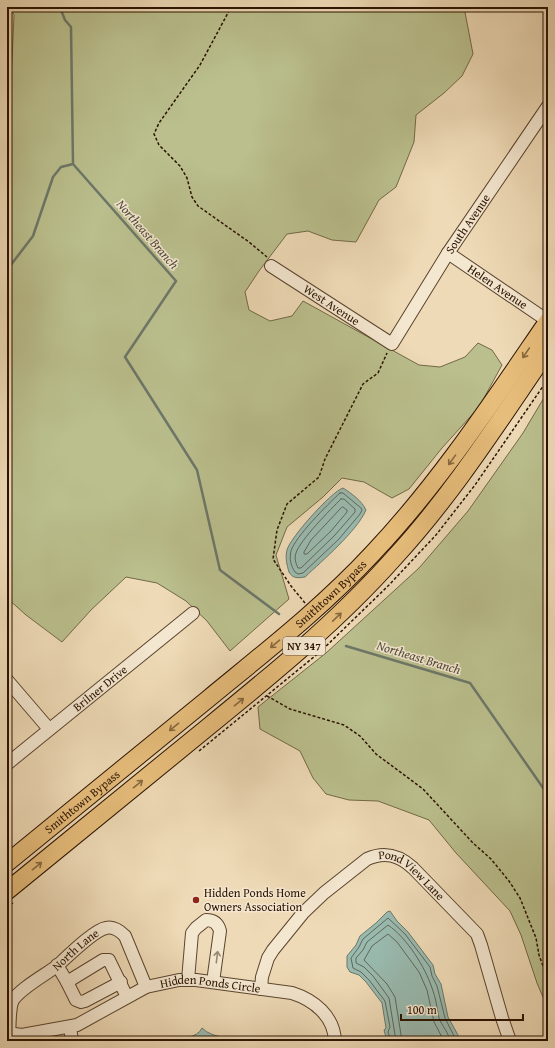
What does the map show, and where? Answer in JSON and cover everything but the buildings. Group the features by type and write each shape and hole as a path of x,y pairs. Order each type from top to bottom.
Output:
{"highway":[{"name":"Smithtown Bypass","path":"7,864 260,656 341,586 403,520 441,474 480,421 548,321"},
{"name":"Smithtown Bypass","path":"7,891 329,625 399,554 445,498 476,456 548,350"}],"street":[{"name":"South Avenue","path":"392,344 448,253 548,106"},
{"name":"Helen Avenue","path":"448,253 548,321"},
{"name":"West Avenue","path":"271,266 392,344"},
{"name":"Brilner Drive","path":"7,764 193,613"},
{"path":"7,680 49,729"},
{"name":"Pond View Lane","path":"261,989 262,977 268,958 314,901 367,859 376,855 396,856 413,868 477,934 510,1041"},
{"path":"188,980 192,933 206,920 210,920 217,924 220,931 214,982"},
{"name":"North Lane","path":"8,1034 13,1001 20,993 98,932 106,928 113,928 120,931 124,936 146,987"},
{"path":"67,982 106,959 109,960 127,997"},
{"path":"57,965 76,1000 81,1002 121,982"},
{"name":"Hidden Ponds Circle","path":"8,1034 22,1034 77,1025 146,987 179,980 188,980 261,989 302,997 315,1003 324,1013 330,1024 335,1041"},
{"path":"70,1027 72,1041"}],"path":[{"path":"234,7 230,11 200,64 159,123 154,134 159,145 180,166 187,178 192,197 198,206 249,242 268,258 271,266"},
{"path":"305,603 291,586 273,559 277,530 287,504 319,477 326,459 363,384 378,372 392,344"},
{"path":"267,696 290,709 344,726 360,736 376,754 423,790 509,880 520,898 536,938 539,955 548,980"},
{"path":"229,727 237,721"}],"green space":[{"path":"10,7 464,7 473,54 462,76 444,93 416,115 414,142 396,187 379,200 356,242 332,240 308,231 287,234 245,292 249,310 270,321 292,316 303,301 419,365 440,367 465,357 478,343 492,350 502,365 479,407 442,448 409,489 392,498 364,482 342,478 323,497 287,527 276,555 289,599 230,651 207,621 186,601 157,583 126,577 91,610 62,642 26,615 7,598 7,170 14,15"},
{"path":"548,391 548,1009 537,983 521,935 510,911 456,853 429,820 378,801 349,800 326,794 313,778 300,751 260,729 258,707 326,653 419,568 468,511 523,433"}],"water":[{"path":"343,488 362,503 366,510 362,518 339,545 305,577 294,577 289,572 286,561 286,553 290,544 303,526 321,506 337,491"},
{"path":"390,911 433,965 435,974 441,984 448,1017 458,1035 459,1041 387,1041 384,1030 386,1028 382,1003 366,982 359,975 350,972 347,967 347,956 356,945 360,936"},
{"path":"202,1028 213,1035 220,1037 257,1041 172,1041 193,1036 200,1032"}],"waterway":[{"name":"Northeast Branch","path":"65,7 61,10 65,20 71,27 73,164 176,281 125,357 197,470 220,570 279,614"},
{"path":"7,270 33,236 53,177 61,167 73,164"},
{"name":"Northeast Branch","path":"346,646 470,683 548,795"}],"place":[{"name":"Hidden Ponds Home Owners Association","path":"196,900"}]}
